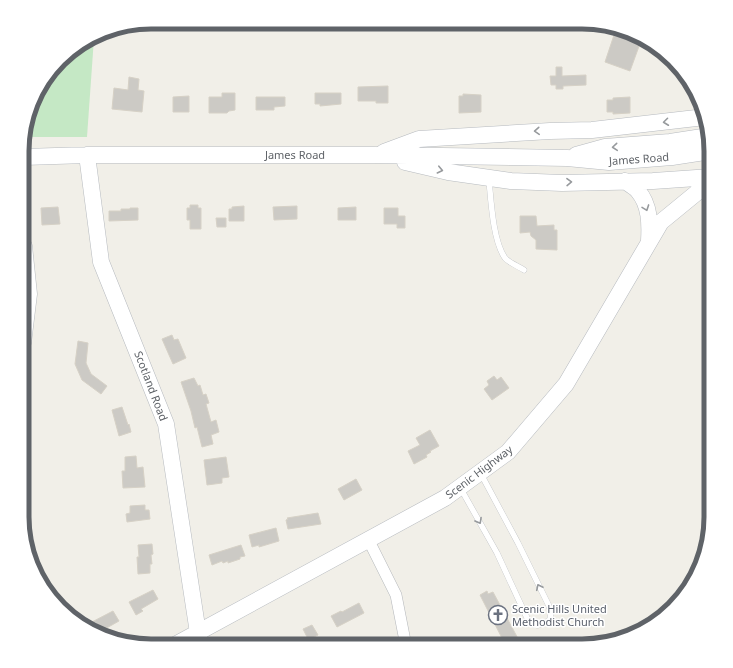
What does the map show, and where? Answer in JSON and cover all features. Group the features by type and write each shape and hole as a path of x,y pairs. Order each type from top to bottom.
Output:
{"main road":[{"path":"374,155 419,139 550,130 592,130 700,118"},
{"name":"James Road","path":"567,158 605,147 670,142 703,137"},
{"name":"James Road","path":"29,157 87,155 374,155 567,158 609,162 672,157 704,152"},
{"name":"Scotland Road","path":"87,155 101,262 166,424 199,639"},
{"path":"374,155 448,172 511,181 562,183 704,177"},
{"path":"625,181 639,192 647,207 650,222 649,242"},
{"name":"Scenic Highway","path":"199,639 368,539 446,498 508,452 566,384 661,222 704,187"}],"street":[{"path":"368,539 396,595 405,639"}],"lane":[{"path":"488,178 499,243 506,258 524,270"},
{"path":"460,487 497,553 528,620 532,625 537,626 550,620 548,606 518,543 480,472"}],"green space":[{"path":"94,43 87,137 30,137 35,112 45,90 59,71 71,59"}],"building":[{"path":"615,33 640,44 630,71 605,62"},
{"path":"556,67 562,67 562,76 586,75 586,85 563,86 563,89 556,89 556,85 551,85 550,76 556,76"},
{"path":"129,77 139,79 138,90 144,91 142,112 112,109 114,88 128,90"},
{"path":"388,86 388,103 358,101 358,87"},
{"path":"222,93 235,93 235,110 227,113 209,113 209,97 222,97"},
{"path":"315,93 341,93 341,104 320,106 320,104 315,104"},
{"path":"463,94 481,95 481,112 459,113 459,96 463,96"},
{"path":"189,96 189,112 173,112 173,97"},
{"path":"256,97 285,97 285,106 274,107 274,110 256,110"},
{"path":"630,97 630,113 613,114 613,112 607,112 607,100 613,100 613,98"},
{"path":"190,205 198,205 198,208 201,208 201,229 190,229 190,220 187,220 187,208 190,208"},
{"path":"244,206 244,221 229,221 229,209 232,209 232,207"},
{"path":"297,206 297,219 274,220 273,207"},
{"path":"58,207 60,224 42,225 41,208"},
{"path":"356,207 356,220 338,220 338,208"},
{"path":"138,208 138,220 109,221 109,211 121,211 121,209"},
{"path":"384,208 398,208 398,216 405,216 405,228 397,228 397,224 384,224"},
{"path":"520,216 536,216 537,226 554,225 554,230 557,230 557,250 536,249 536,240 531,236 530,232 520,233"},
{"path":"216,218 226,218 226,227 217,227"},
{"path":"172,335 174,340 178,339 186,358 173,364 162,339"},
{"path":"78,341 88,343 86,363 91,374 107,386 101,394 82,380 75,364"},
{"path":"494,376 497,380 501,377 509,388 492,400 484,389 489,385 487,381"},
{"path":"194,378 198,386 200,385 203,395 206,394 209,403 206,404 211,422 216,420 219,432 211,435 213,444 202,447 197,427 195,428 181,382"},
{"path":"122,407 131,432 119,436 112,410"},
{"path":"430,430 439,446 430,451 431,452 426,455 427,457 414,464 408,451 420,445 416,438"},
{"path":"136,456 137,468 143,467 145,487 123,488 122,471 125,471 125,457"},
{"path":"226,457 229,477 222,478 222,483 207,485 204,460"},
{"path":"356,479 362,490 344,500 338,489"},
{"path":"145,505 145,510 149,510 150,519 127,522 126,514 130,513 130,506"},
{"path":"318,513 321,524 288,529 287,518"},
{"path":"276,528 279,541 259,547 259,545 252,547 249,535"},
{"path":"152,544 153,554 151,555 152,564 150,564 150,573 138,574 138,545"},
{"path":"241,545 245,556 228,563 228,561 223,563 222,561 212,565 209,555"},
{"path":"153,590 158,599 141,609 143,611 136,615 129,602"},
{"name":"Scenic Hills United Methodist Church","path":"487,591 488,594 493,592 518,639 502,639 480,595"},
{"path":"359,603 364,613 337,627 331,616"},
{"path":"113,611 119,621 103,630 90,623"},
{"path":"312,625 318,635 314,637 315,639 308,639 303,629"}],"place":[{"name":"Scenic Hills United Methodist Church","path":"498,615"}]}
